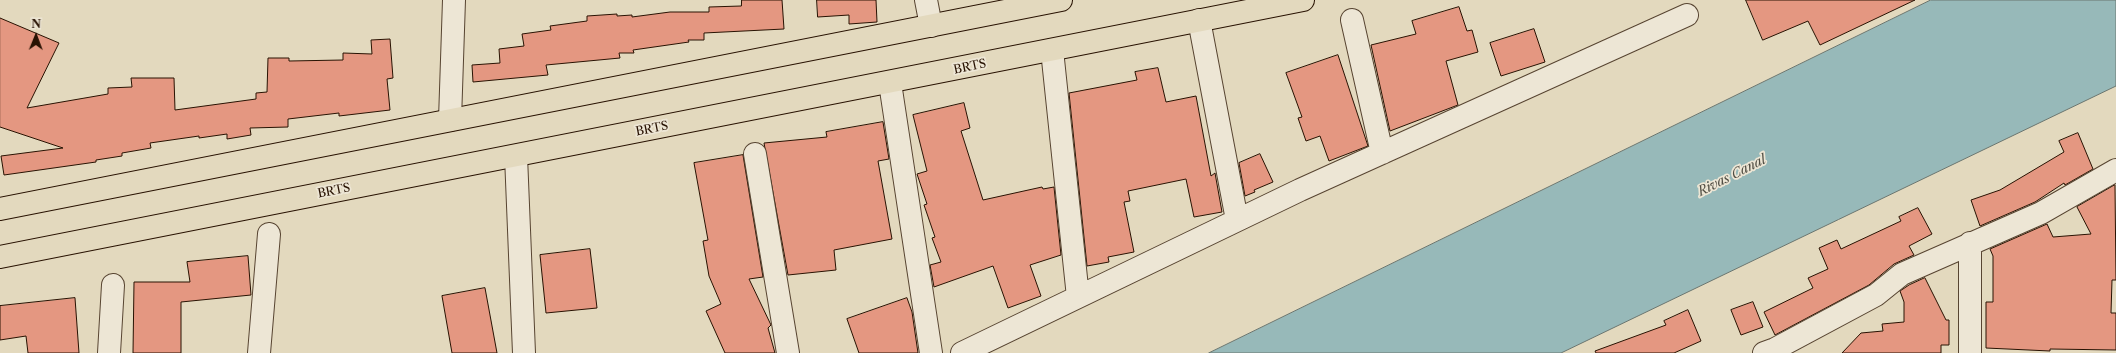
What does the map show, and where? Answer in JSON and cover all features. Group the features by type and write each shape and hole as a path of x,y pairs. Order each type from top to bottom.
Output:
{"main road":[{"path":"0,209 1061,0"},
{"name":"BRTS","path":"0,257 890,83 1303,0"}],"street":[{"path":"450,120 454,0"},
{"path":"926,0 931,26"},
{"path":"962,353 1237,220 1687,15"},
{"path":"1199,20 1237,220"},
{"path":"1352,20 1382,153"},
{"path":"1052,50 1078,296"},
{"path":"890,83 931,353"},
{"path":"755,154 788,353"},
{"path":"516,156 524,353"},
{"path":"1771,352 1876,295 1902,274 2041,212 2116,170"},
{"path":"259,353 269,234"},
{"path":"1970,244 1970,353"},
{"path":"109,353 113,285"}],"water":[{"name":"Rivas Canal","path":"1931,0 2116,0 2116,86 1561,353 1209,353"}],"building":[{"path":"742,0 782,0 784,29 704,33 704,40 688,40 689,42 633,50 634,53 619,53 620,58 546,65 548,75 473,82 472,65 500,63 499,49 524,46 522,34 551,30 550,26 587,21 587,16 617,14 617,16 632,15 632,17 670,12 709,12 709,7 741,6"},
{"path":"817,0 876,0 877,22 849,24 849,15 818,17"},
{"path":"1746,0 1915,0 1820,45 1808,21 1763,40"},
{"path":"1459,7 1467,31 1472,30 1478,52 1446,61 1458,105 1390,131 1371,45 1416,34 1412,21"},
{"path":"0,18 59,43 27,108 108,94 108,88 132,87 131,78 174,78 175,110 256,99 256,93 267,92 268,58 289,58 289,61 343,60 343,53 372,54 371,40 390,39 393,78 387,79 390,110 339,116 339,113 288,119 288,127 250,128 251,135 227,139 227,134 199,138 199,136 150,143 151,148 122,153 122,156 96,160 96,162 4,175 1,156 63,148 0,127"},
{"path":"1534,29 1545,62 1501,76 1490,43"},
{"path":"1338,55 1368,146 1329,161 1320,136 1306,141 1298,118 1302,117 1286,73"},
{"path":"1158,68 1166,102 1196,96 1211,176 1215,173 1222,212 1194,217 1186,179 1128,191 1130,201 1124,202 1134,252 1108,257 1109,262 1087,266 1069,93 1137,80 1135,72"},
{"path":"964,103 970,128 961,131 983,200 1042,187 1043,189 1054,187 1061,255 1030,265 1041,296 1008,308 993,266 934,287 930,265 941,262 932,238 935,237 924,205 927,204 917,174 927,171 913,115"},
{"path":"883,122 889,159 878,161 892,239 834,250 836,270 788,275 764,143 827,137 826,132"},
{"path":"2078,133 2093,169 2065,185 2064,183 2035,202 1980,226 1971,200 2000,190 2064,152 2059,141"},
{"path":"1260,154 1273,182 1254,190 1255,192 1245,196 1239,163"},
{"path":"743,155 763,277 749,279 771,325 768,328 775,353 725,353 706,311 721,304 709,276 703,241 708,240 694,163"},
{"path":"2115,185 2116,280 2112,280 2111,313 2116,313 2116,350 2050,349 2050,351 1986,348 1986,302 1993,302 1993,256 1990,249 2047,224 2053,237 2091,234 2077,207"},
{"path":"1918,208 1932,234 1909,246 1914,255 1894,264 1869,285 1775,335 1764,312 1813,288 1808,278 1828,269 1819,248 1837,240 1841,249 1901,221 1899,217"},
{"path":"590,249 597,308 546,313 540,255"},
{"path":"248,256 251,295 181,302 181,353 133,353 134,282 190,282 187,262"},
{"path":"1925,278 1946,320 1949,320 1949,345 1941,345 1941,353 1842,353 1861,333 1883,331 1882,324 1904,322 1904,302 1900,291"},
{"path":"485,288 497,353 452,353 442,296"},
{"path":"75,298 79,353 28,353 26,336 0,340 0,306"},
{"path":"907,298 912,312 918,353 859,353 847,319"},
{"path":"1753,302 1763,327 1741,335 1731,310"},
{"path":"1688,310 1701,341 1674,353 1596,353 1595,351 1666,325 1664,321"}]}
